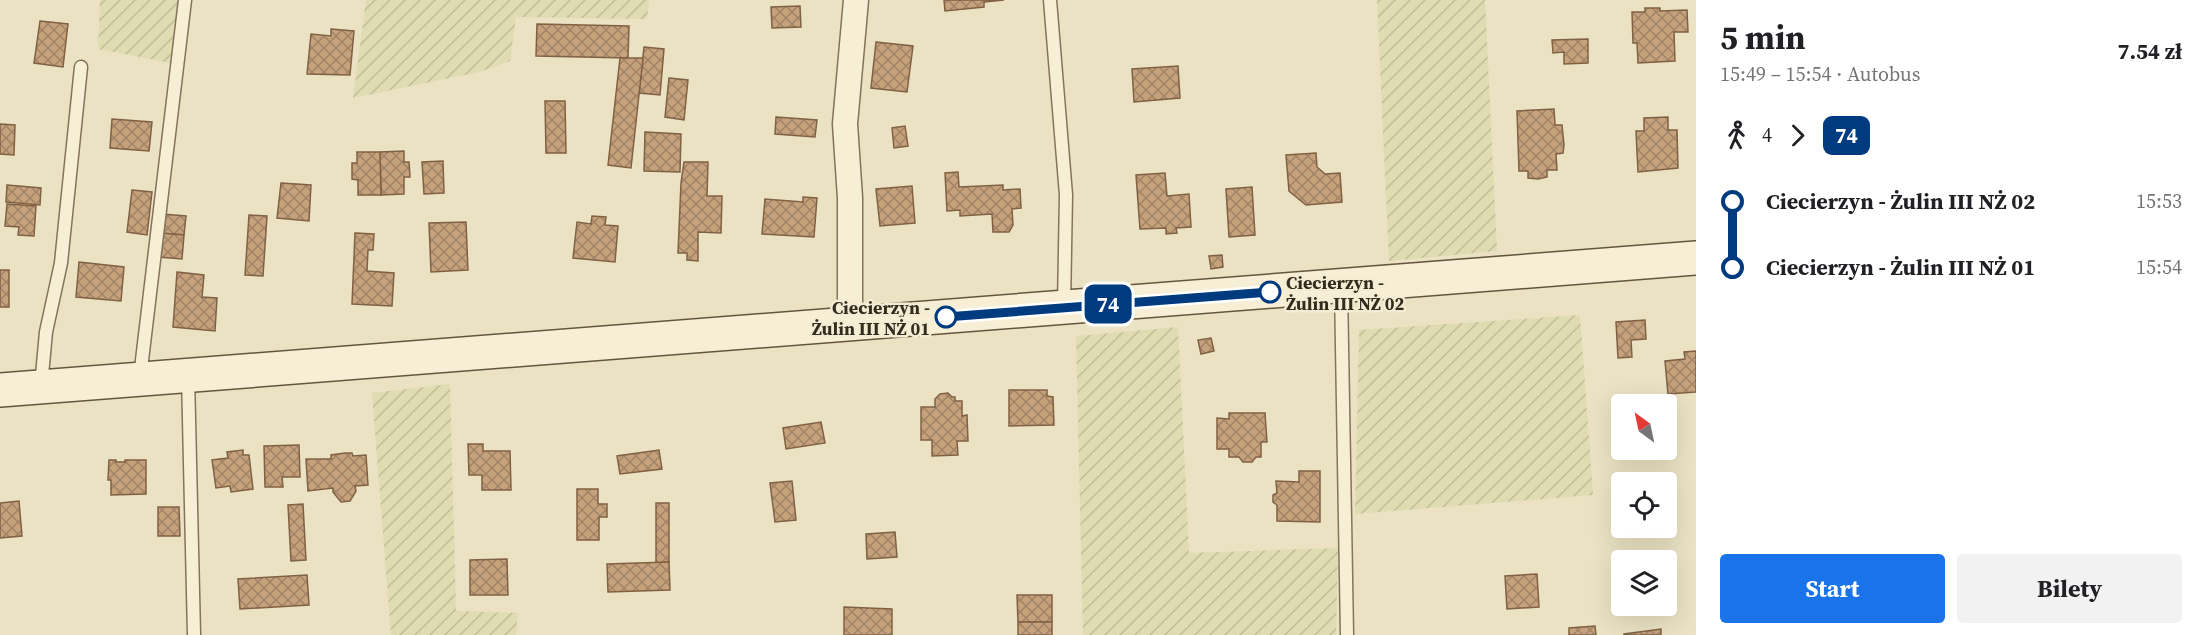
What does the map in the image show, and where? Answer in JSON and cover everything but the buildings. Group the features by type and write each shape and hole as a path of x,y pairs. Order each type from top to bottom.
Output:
{"street":[{"path":"850,324 850,198 845,124 856,0"},
{"path":"0,390 139,381 1696,258"}],"lane":[{"path":"139,381 185,0"},
{"path":"1050,0 1066,195 1064,308"},
{"path":"41,387 46,332 61,263 81,68"},
{"path":"1341,285 1347,635"},
{"path":"188,376 194,635"}],"shaded area":[{"path":"100,0 179,0 171,63 98,49"},
{"path":"366,0 649,0 647,19 516,17 510,61 479,72 353,98"},
{"path":"1377,0 1485,0 1497,251 1389,261"},
{"path":"1580,315 1593,495 1355,514 1359,330"},
{"path":"1178,327 1189,553 1338,548 1336,635 1083,635 1076,336"},
{"path":"450,384 456,611 518,613 516,635 391,635 372,393"}],"bus line":[{"name":"74","path":"946,317 1270,292"}],"place":[{"name":"Ciecierzyn - Żulin III NŻ 02","path":"1270,292"},
{"name":"Ciecierzyn - Żulin III NŻ 01","path":"946,317"}]}
